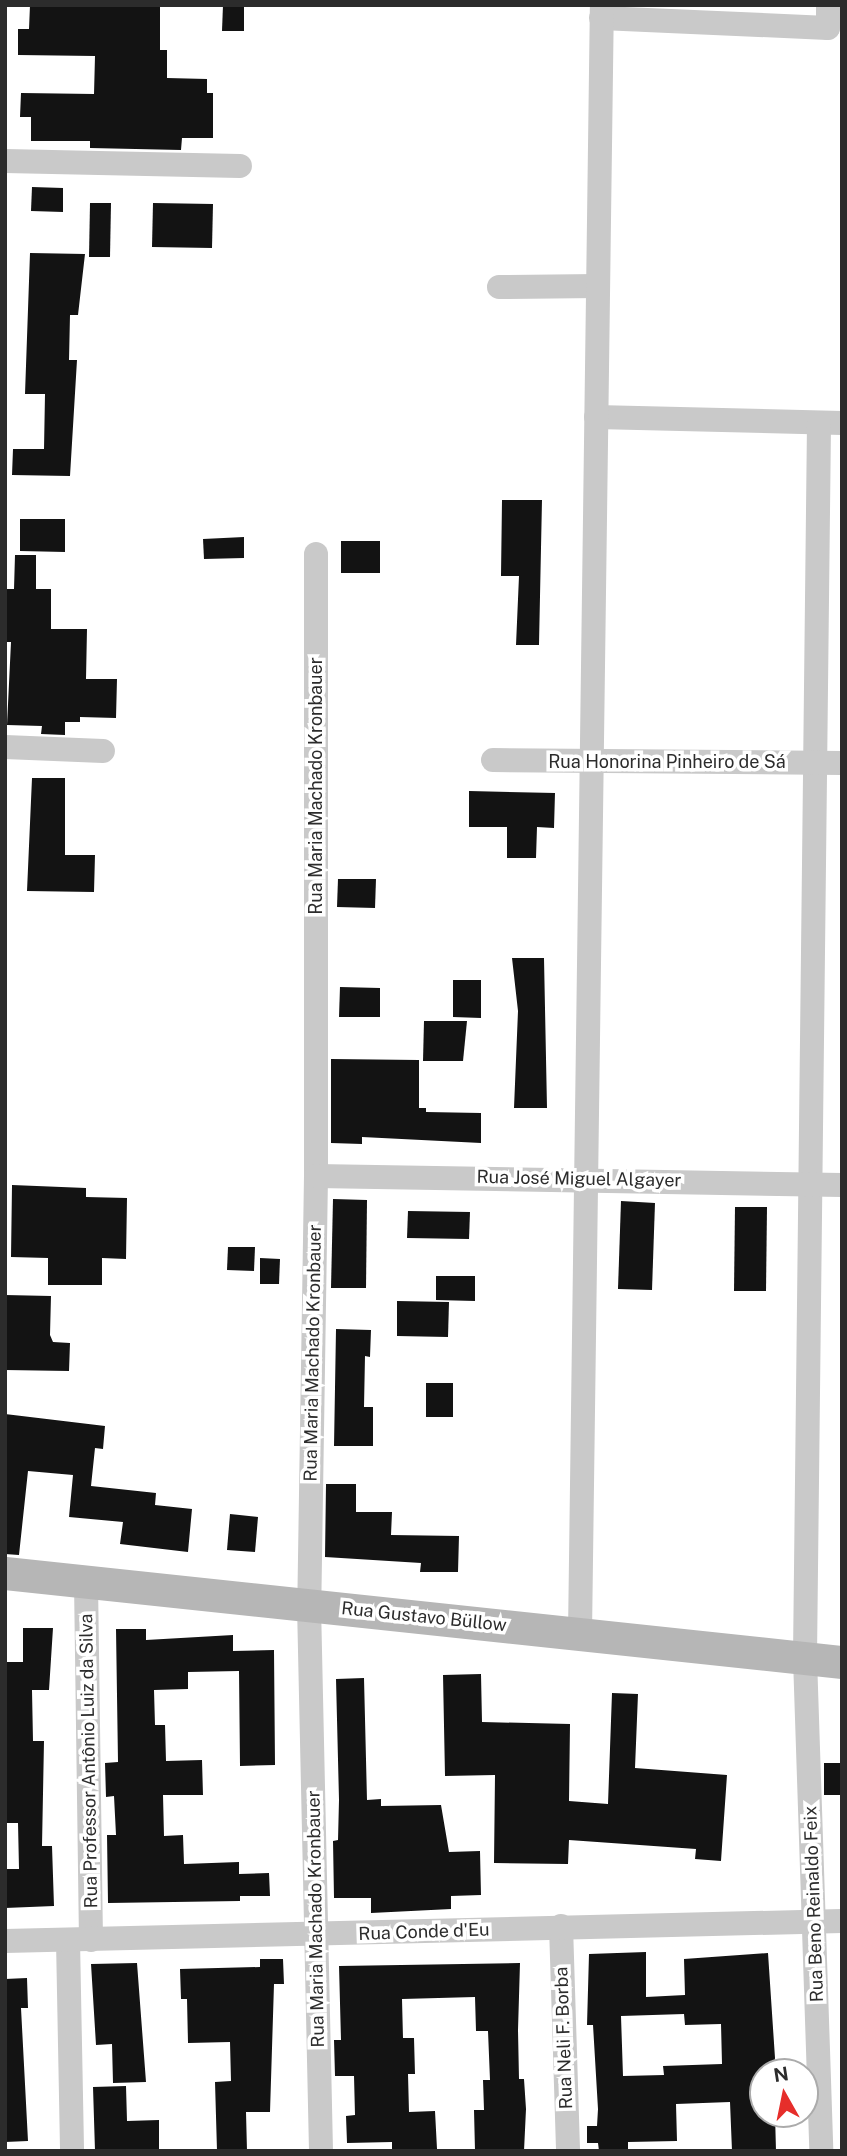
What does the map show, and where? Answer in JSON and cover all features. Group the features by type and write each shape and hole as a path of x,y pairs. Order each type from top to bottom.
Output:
{"main road":[{"name":"Rua Gustavo Büllow","path":"5,1573 842,1662"}],"street":[{"path":"580,1634 601,12 828,29 828,5"},
{"path":"5,161 240,166"},
{"path":"499,287 598,286"},
{"path":"596,417 830,423"},
{"name":"Rua Beno Reinaldo Feix","path":"821,2151 805,1658 815,763 830,423"},
{"name":"Rua Maria Machado Kronbauer","path":"316,554 316,1176 309,1605 321,2151"},
{"path":"5,747 103,751"},
{"name":"Rua Honorina Pinheiro de Sá","path":"493,760 842,763"},
{"name":"Rua José Miguel Algayer","path":"316,1176 586,1178 842,1185"},
{"name":"Rua Professor Antônio Luiz da Silva","path":"72,2151 80,1940 86,1582"},
{"name":"Rua Conde d'Eu","path":"5,1941 318,1936 561,1926 842,1921"},
{"name":"Rua Neli F. Borba","path":"561,1926 568,2151"}],"building":[{"path":"30,5 160,5 160,50 167,50 167,78 207,79 207,93 213,93 213,138 182,138 181,150 90,148 90,141 31,141 31,117 20,117 21,93 94,94 95,56 18,55 18,29 29,29"},
{"path":"223,5 244,5 244,31 222,31"},
{"path":"32,187 63,188 63,212 31,211"},
{"path":"90,203 111,203 110,257 89,257"},
{"path":"153,203 213,204 212,248 152,247"},
{"path":"30,253 85,254 78,315 70,315 69,360 77,360 70,476 12,475 13,449 44,449 45,394 25,394"},
{"path":"502,500 542,500 539,645 516,645 519,576 501,576"},
{"path":"20,519 65,519 65,552 20,551"},
{"path":"244,537 244,558 204,559 203,539"},
{"path":"341,541 380,541 380,573 341,573"},
{"path":"15,555 36,555 36,589 51,589 51,629 87,629 86,679 117,679 116,718 80,717 80,722 65,722 65,735 41,734 42,726 7,725 11,642 6,642 5,589 14,589"},
{"path":"32,778 65,778 65,855 95,855 94,892 27,891"},
{"path":"469,791 555,793 554,828 537,827 536,858 507,858 507,827 469,827"},
{"path":"338,879 376,879 375,908 337,907"},
{"path":"512,958 544,958 547,1108 514,1108 518,1011"},
{"path":"453,980 481,980 481,1018 453,1017"},
{"path":"340,987 380,988 380,1017 339,1017"},
{"path":"424,1021 467,1021 463,1061 423,1061"},
{"path":"331,1059 419,1060 419,1108 426,1108 426,1112 481,1113 481,1143 362,1137 362,1144 331,1143"},
{"path":"12,1185 86,1188 86,1197 127,1198 126,1259 102,1258 102,1285 48,1285 48,1258 11,1257"},
{"path":"333,1199 367,1200 366,1288 331,1288"},
{"path":"621,1201 655,1203 652,1290 618,1289"},
{"path":"735,1207 767,1207 766,1291 734,1291"},
{"path":"408,1211 470,1212 469,1239 407,1238"},
{"path":"228,1247 255,1247 254,1271 227,1270"},
{"path":"260,1258 280,1259 279,1284 260,1284"},
{"path":"436,1276 475,1276 475,1301 436,1300"},
{"path":"5,1295 51,1296 50,1335 53,1342 70,1343 69,1371 5,1370"},
{"path":"397,1301 449,1302 448,1337 397,1336"},
{"path":"336,1329 371,1330 370,1357 365,1356 364,1407 373,1407 373,1446 334,1446"},
{"path":"426,1383 453,1383 453,1417 426,1417"},
{"path":"5,1414 105,1426 103,1449 95,1448 91,1486 156,1493 155,1505 192,1509 188,1552 120,1544 123,1522 69,1517 73,1475 28,1471 19,1555 5,1554"},
{"path":"326,1484 356,1484 356,1512 392,1512 391,1535 459,1536 458,1572 420,1572 421,1563 325,1557"},
{"path":"230,1514 258,1517 255,1552 227,1550"},
{"path":"23,1628 53,1628 49,1690 32,1690 33,1741 44,1741 42,1846 52,1846 54,1906 5,1908 5,1869 19,1869 18,1823 5,1823 5,1662 23,1662"},
{"path":"116,1629 146,1629 146,1640 233,1635 233,1651 274,1650 275,1765 240,1766 239,1671 188,1672 188,1689 154,1690 155,1725 165,1725 166,1761 202,1760 203,1795 163,1795 164,1836 183,1835 184,1864 239,1862 239,1874 269,1873 270,1896 240,1896 240,1901 108,1903 107,1835 116,1835 114,1796 106,1797 105,1763 118,1762"},
{"path":"481,1674 482,1722 570,1724 569,1801 608,1804 612,1693 638,1694 635,1768 727,1775 721,1861 695,1859 696,1849 569,1840 568,1864 494,1863 495,1775 445,1776 443,1675"},
{"path":"364,1678 367,1800 381,1799 381,1806 441,1805 449,1852 480,1851 481,1895 451,1896 451,1909 371,1913 371,1898 334,1898 333,1841 338,1840 339,1800 336,1679"},
{"path":"824,1763 842,1763 842,1795 824,1795"},
{"path":"646,1952 646,1997 685,1995 684,1959 768,1953 775,2058 749,2058 749,2128 775,2128 776,2151 732,2151 730,2102 676,2104 677,2141 628,2142 628,2151 599,2151 598,2143 587,2143 587,2126 597,2126 598,2109 593,2025 587,2025 589,1954","holes":["684,2014 685,2025 721,2024 722,2064 663,2066 664,2075 623,2076 621,2016"]},
{"path":"260,1959 283,1959 284,1984 274,1984 270,2112 246,2112 247,2151 217,2151 215,2082 231,2081 230,2042 188,2043 187,1999 181,1999 180,1969 260,1967"},
{"path":"137,1963 146,2082 113,2083 112,2044 96,2045 91,1964"},
{"path":"520,1963 519,2079 524,2079 524,2151 475,2151 474,2110 484,2110 483,2080 490,2080 488,2031 476,2031 475,1997 402,1999 403,2038 414,2038 415,2074 408,2074 409,2112 435,2111 437,2149 392,2150 392,2142 347,2143 346,2116 355,2115 354,2076 335,2076 334,2040 341,2040 339,1966"},
{"path":"27,1978 28,2008 21,2008 28,2141 5,2142 5,1979"},
{"path":"126,2086 127,2121 159,2120 159,2151 95,2151 93,2087"}]}
